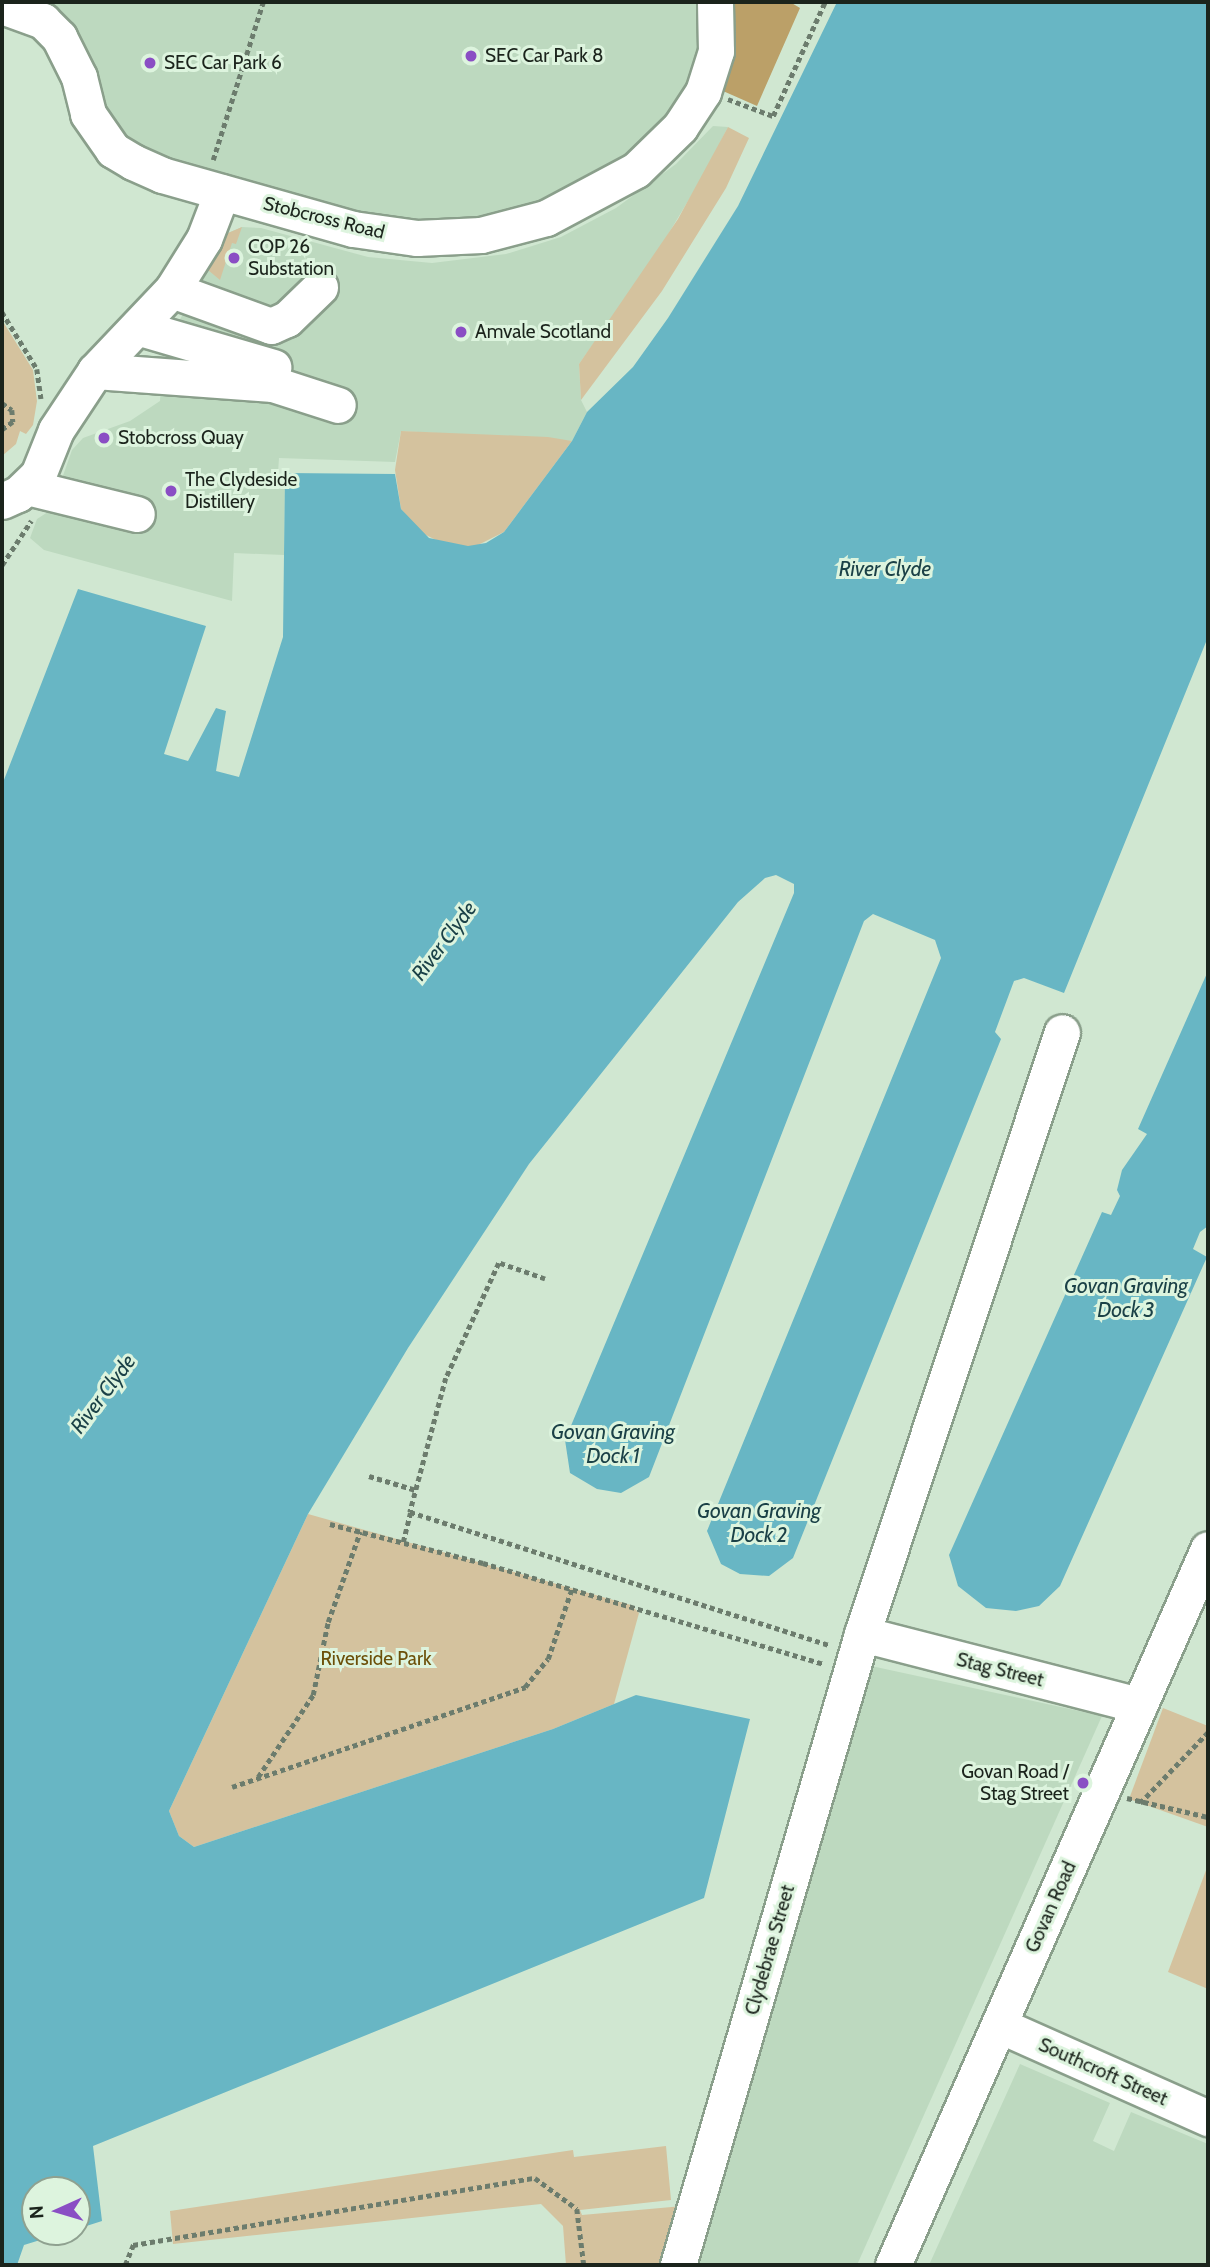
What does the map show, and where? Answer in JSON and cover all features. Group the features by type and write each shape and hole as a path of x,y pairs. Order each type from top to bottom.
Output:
{"street":[{"name":"Stobcross Road","path":"2,6 43,21 60,37 79,77 88,114 113,150 162,175 213,190 353,229 417,238 481,235 546,218 636,170 680,127 711,71 707,6"},
{"path":"137,513 15,494 94,370 140,328 172,290 204,239 213,190"},
{"path":"172,290 271,326 287,319 320,287"},
{"path":"140,328 300,374"},
{"path":"94,370 274,384 338,405"},
{"name":"Clydebrae Street","path":"678,2265 857,1654 1062,1032"},
{"name":"Govan Road","path":"893,2265 1208,1549"},
{"name":"Stag Street","path":"857,1654 1139,1705"},
{"name":"Southcroft Street","path":"999,2025 1208,2118"}],"path":[{"path":"213,190 263,2"},
{"path":"773,116 825,2"},
{"path":"2,312 37,369 40,409"},
{"path":"2,403 12,410 13,422 2,430"},
{"path":"2,565 40,505 15,494"},
{"path":"403,1542 446,1378 499,1263 545,1279"},
{"path":"369,1476 416,1490"},
{"path":"410,1512 857,1654"},
{"path":"330,1524 572,1588 857,1654"},
{"path":"257,1778 313,1695 328,1622 360,1532"},
{"path":"232,1787 524,1687 548,1659 572,1588"},
{"path":"1140,1803 1208,1732"},
{"path":"1103,1790 1140,1803 1208,1817"},
{"path":"125,2265 133,2245 535,2178 577,2209 584,2265"}],"shaded area":[{"path":"2,2 732,2 734,54 723,91 692,86 660,131 607,178 503,223 343,219 135,150 61,45"},
{"path":"732,2 790,2 800,8 757,106 723,91 734,54"},
{"path":"713,126 728,127 703,176 655,256 579,364 581,400 587,412 572,441 401,431 395,462 279,458 278,473 285,473 284,555 234,553 232,601 44,550 30,538 37,519 51,510 72,450 83,438 130,421 160,401 163,350 228,233 242,227 261,228 368,257 432,263 506,254 561,237 616,208 676,164"},
{"path":"862,1664 1102,1716 857,2265 697,2265"},
{"path":"1020,2064 1110,2103 1093,2141 1114,2151 1131,2112 1208,2144 1208,2265 929,2265"}],"green space":[{"path":"728,127 749,138 726,188 662,291 581,400 579,364 678,219"},
{"path":"242,227 236,244 232,243 220,280 208,270 228,233"},
{"path":"2,320 33,370 37,401 33,425 26,434 20,431 16,444 2,456"},
{"path":"401,431 548,437 572,441 504,532 476,546 448,546 420,532 401,509 395,470"},
{"name":"Riverside Park","path":"308,1514 631,1605 639,1613 614,1704 553,1729 194,1847 179,1836 169,1811"},
{"path":"1163,1708 1208,1726 1208,1827 1129,1799"},
{"path":"1208,1865 1208,1989 1168,1972"},
{"path":"666,2146 671,2200 580,2210 582,2215 683,2206 667,2265 566,2265 563,2226 541,2204 173,2244 170,2211 573,2150 574,2157"}],"water":[{"name":"River Clyde","path":"837,2 1208,2 1208,637 1064,993 1024,978 1014,981 995,1032 1001,1039 793,1558 769,1576 740,1574 721,1564 707,1531 941,958 935,940 873,914 864,921 649,1477 621,1493 597,1489 570,1473 565,1440 794,893 794,884 776,875 765,878 738,902 529,1164 408,1348 308,1514 169,1811 179,1836 194,1847 553,1729 636,1695 750,1719 704,1898 93,2146 102,2221 91,2225 91,2176 21,2176 21,2246 24,2246 17,2265 2,2265 2,785 78,589 206,626 164,754 188,761 216,708 226,711 216,771 239,777 283,637 285,473 395,474 401,509 429,538 468,546 486,543 504,532 572,441 587,412 633,367 668,318 738,206"},
{"name":"Govan Graving Dock 3","path":"1208,971 1208,1226 1200,1232 1193,1249 1207,1257 1060,1586 1039,1606 1016,1611 986,1608 958,1586 949,1555 1102,1212 1111,1215 1120,1196 1117,1190 1122,1170 1147,1134 1138,1129"}],"place":[{"name":"SEC Car Park 8","path":"471,56"},
{"name":"SEC Car Park 6","path":"150,63"},
{"name":"COP 26 Substation","path":"234,258"},
{"name":"Amvale Scotland","path":"461,332"},
{"name":"Stobcross Quay","path":"104,438"},
{"name":"The Clydeside Distillery","path":"171,491"},
{"name":"Govan Road / Stag Street","path":"1083,1783"}],"water label":[{"name":"Govan Graving Dock 1","path":"613,1444"},
{"name":"Govan Graving Dock 2","path":"759,1523"}]}
